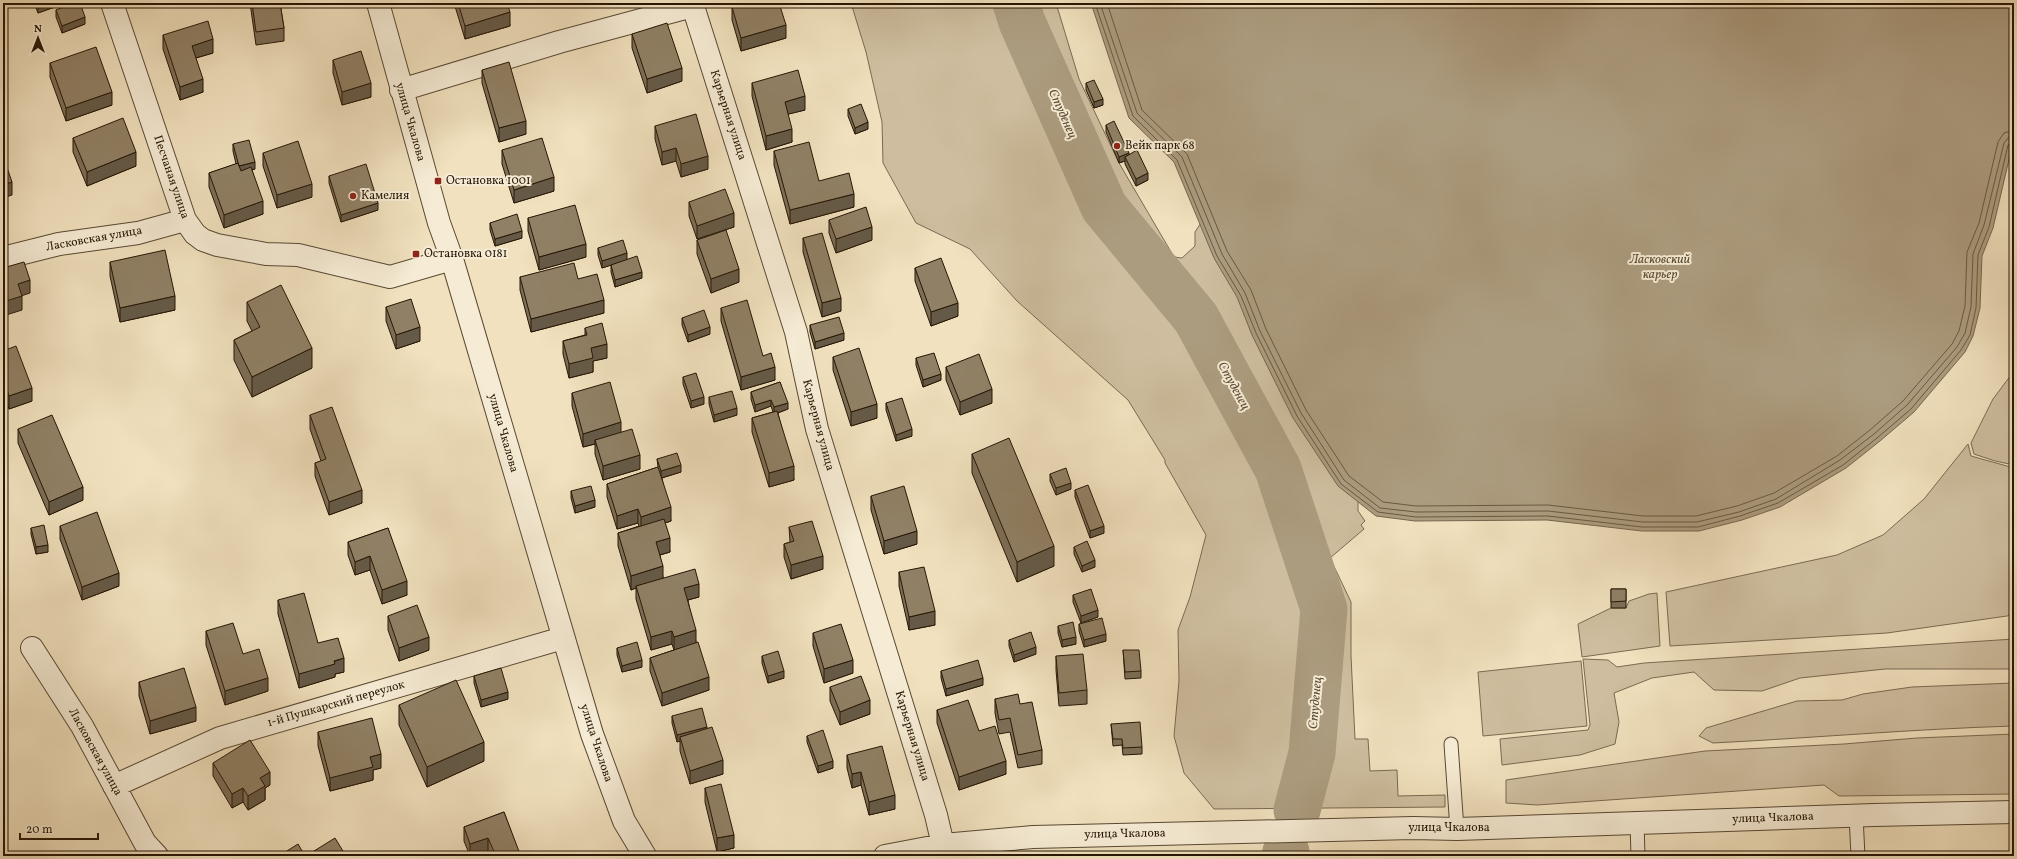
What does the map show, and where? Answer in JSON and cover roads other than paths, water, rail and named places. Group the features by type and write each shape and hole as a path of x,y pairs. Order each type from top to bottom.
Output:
{"street":[{"name":"Песчаная улица","path":"112,3 185,220 195,234 203,240 217,245 266,254 298,255 390,277 452,259"},
{"name":"улица Чкалова","path":"378,3 439,223 452,259 563,638 609,784 624,821 645,856"},
{"name":"Карьерная улица","path":"401,90 559,42 692,4 796,332 817,429 936,815 943,845"},
{"name":"Ласковская улица","path":"3,258 59,244 138,233 185,220"},
{"name":"1-й Пушкарский переулок","path":"114,786 220,738 563,638"},
{"name":"Ласковская улица","path":"32,648 82,726 145,843 157,856"},
{"name":"улица Чкалова","path":"885,856 943,845 1033,837 1413,828 1457,829 1637,822 2014,812"}],"lane":[{"path":"1451,744 1457,829"},
{"path":"1856,816 1858,856"},
{"path":"1637,822 1638,856"}],"water":[{"name":"Ласковский карьер","path":"1091,3 2014,3 2014,138 1993,228 1982,256 1980,308 1973,336 1965,352 1914,412 1880,441 1846,468 1780,507 1742,520 1699,531 1642,531 1547,520 1415,521 1376,516 1338,486 1293,418 1252,335 1237,297 1214,258 1174,162 1129,118"}],"waterway":[{"name":"Студенец","path":"1016,3 1022,22 1104,207 1196,318 1278,469 1324,609 1312,753 1297,810"},
{"name":"Студенец","path":"1285,856 1286,852"}],"place":[{"name":"Вейк парк 68","path":"1117,146"},
{"name":"Остановка 1001","path":"438,181"},
{"name":"Камелия","path":"353,196"},
{"name":"Остановка 0181","path":"416,254"}]}
